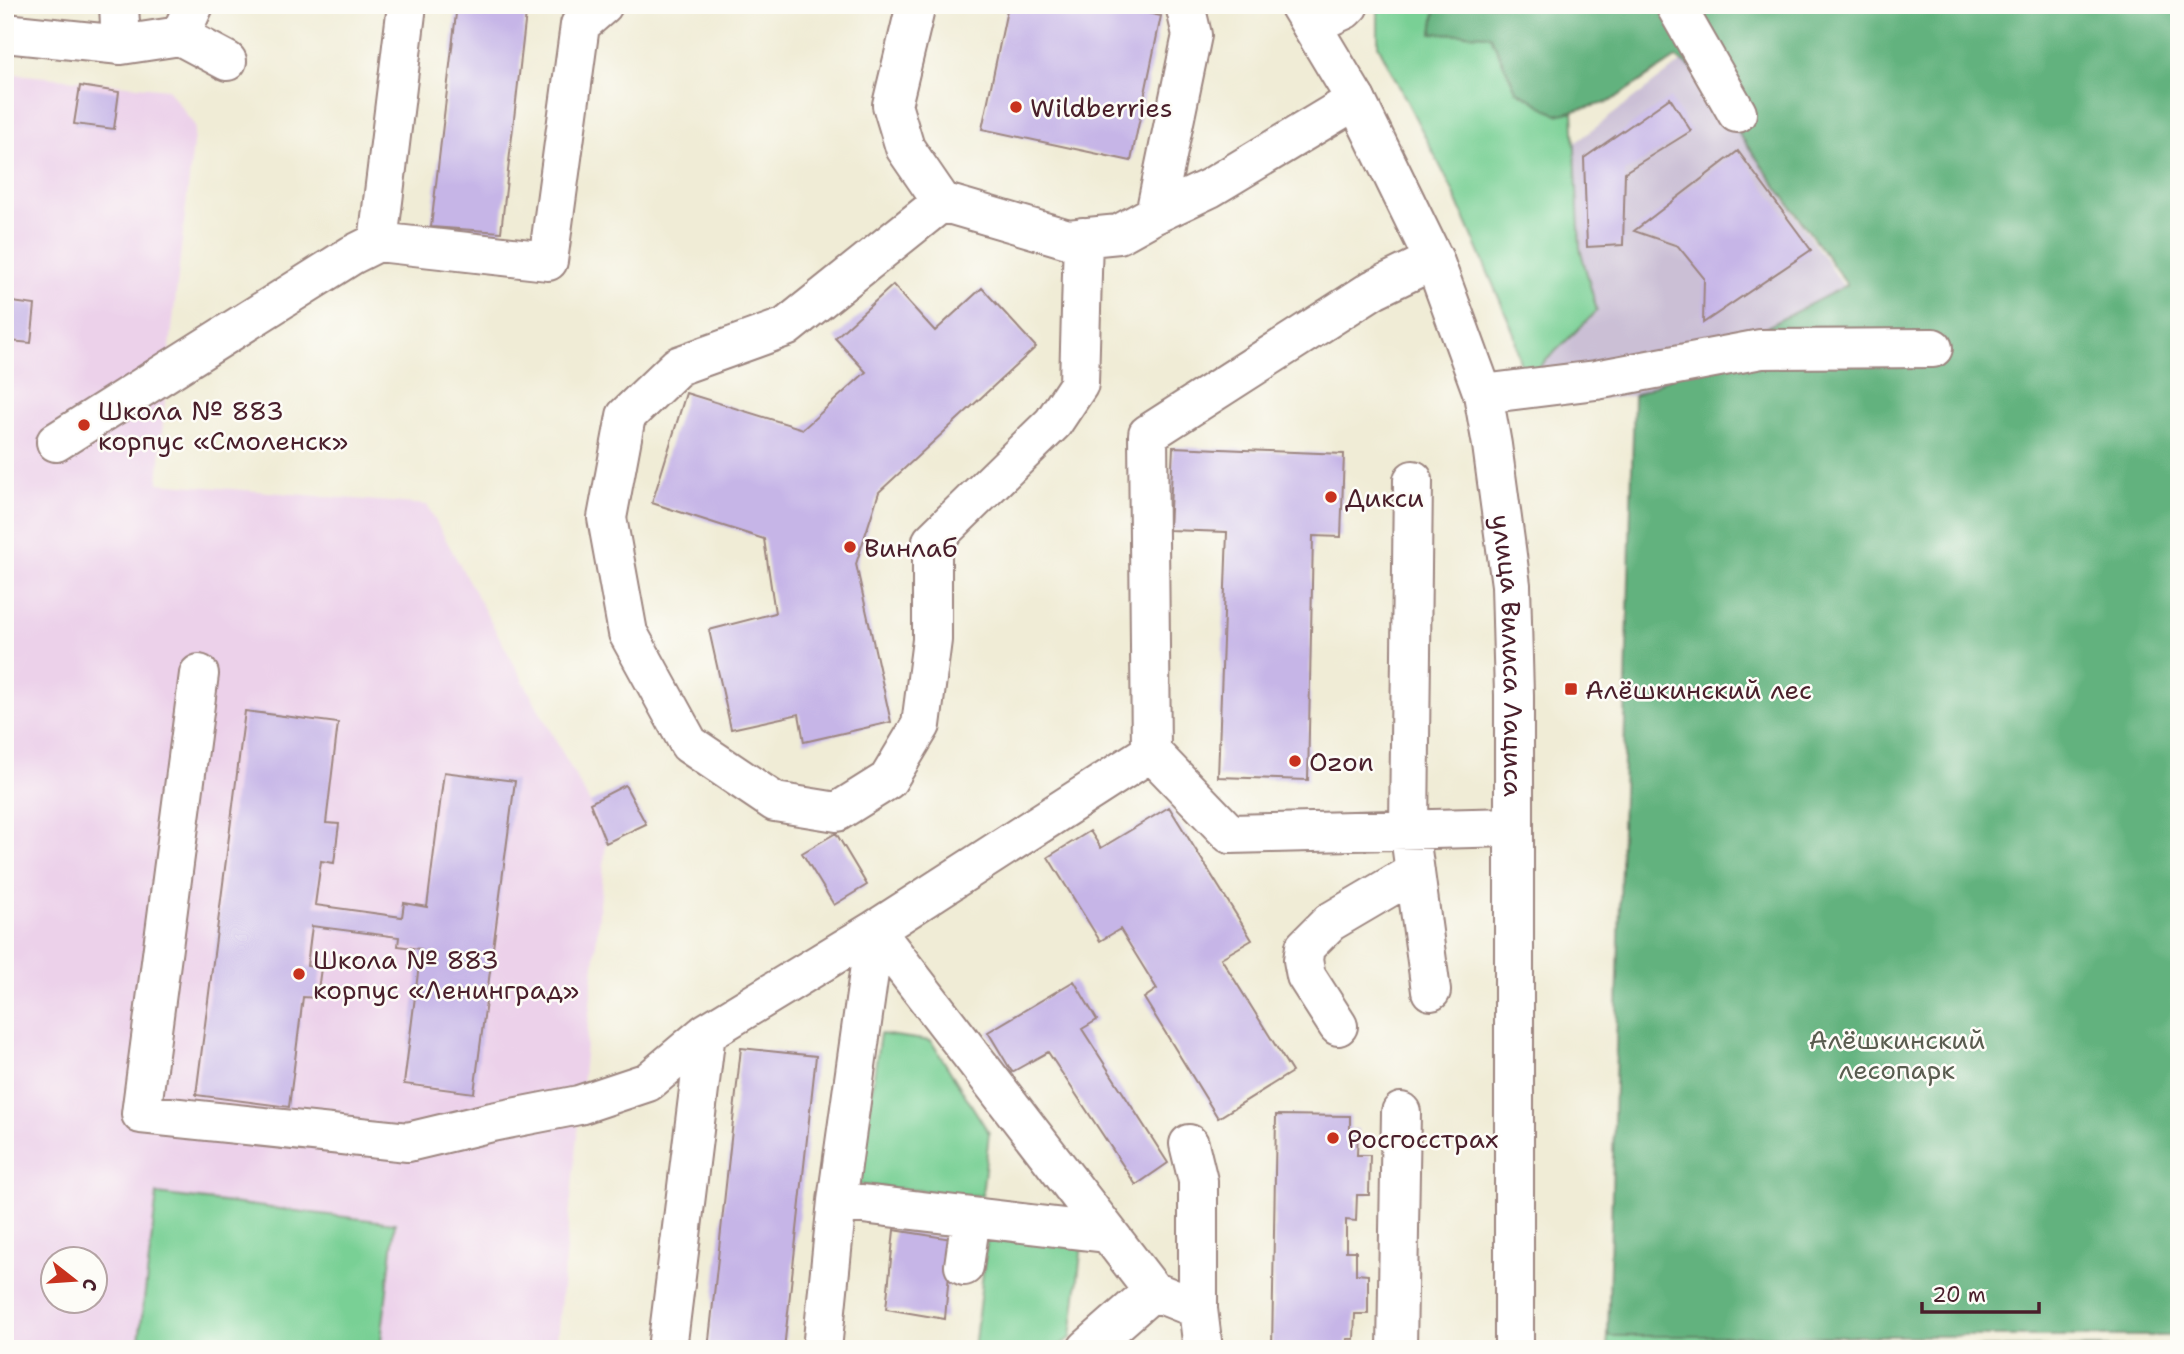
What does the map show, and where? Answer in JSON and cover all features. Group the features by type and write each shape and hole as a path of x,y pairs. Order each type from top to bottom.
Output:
{"main road":[{"path":"119,5 121,45"},
{"path":"378,242 407,5"},
{"path":"56,442 352,255 378,242 548,261 580,24 603,5"},
{"path":"916,5 892,105 905,148 942,202 1068,239 1119,234 1210,188 1356,100"},
{"path":"1155,214 1192,35 1185,5"},
{"path":"1305,15 1344,10 1349,5"},
{"path":"1675,5 1737,113"},
{"name":"улица Вилиса Лациса","path":"1305,15 1356,100 1434,260 1483,394 1511,585 1514,695 1514,1349"},
{"path":"5,33 121,45 187,20 226,61"},
{"path":"942,202 786,327 677,366 626,416 607,518 628,632 689,744 775,802 837,812 888,779 921,725 932,640 932,541 1053,423 1079,384 1083,237"},
{"path":"1434,260 1374,289 1148,434 1151,752 1230,834 1513,827"},
{"path":"1483,394 1596,380 1761,349 1933,348"},
{"path":"1413,480 1409,828 1431,991"},
{"path":"199,674 141,1114 408,1142 579,1104 648,1082 706,1033 875,930 1151,752"},
{"path":"1338,1026 1306,976 1303,960 1305,947 1330,922 1415,872"},
{"path":"822,1349 837,1201 875,930"},
{"path":"875,930 1153,1292 1198,1309"},
{"path":"667,1349 706,1033"},
{"path":"1397,1349 1401,1112"},
{"path":"1189,1144 1198,1181 1198,1309 1203,1349"},
{"path":"837,1201 1106,1233"},
{"path":"964,1266 971,1217"},
{"path":"1087,1349 1153,1292"}],"shaded area":[{"path":"1687,58 1849,294 1634,396 1540,404 1532,374 1528,179"},
{"name":"Школа № 883 корпус «Ленинград»","path":"5,73 168,89 195,126 167,374 158,483 427,505 590,803 606,843 556,1349 5,1349"}],"green space":[{"path":"1378,5 1436,5 1433,28 1490,34 1516,90 1557,114 1573,111 1580,248 1597,311 1532,374 1521,370 1514,333 1452,189 1378,45"},
{"name":"Алёшкинский лесопарк","path":"1436,5 2179,5 2179,1336 1608,1336 1634,396 1847,285 1692,68 1676,58 1609,102 1557,115 1516,90 1490,35 1432,33"},
{"path":"880,1034 931,1041 989,1133 982,1196 858,1185"},
{"path":"157,1194 395,1223 380,1349 138,1349"},
{"path":"988,1230 1082,1245 1071,1338 1054,1349 974,1349"},
{"path":"1608,1336 1829,1336 1824,1349 1607,1349"},
{"path":"1864,1348 2179,1349 1864,1349"}],"building":[{"path":"457,5 527,5 501,232 431,227"},
{"path":"1008,5 1111,5 1161,16 1131,161 982,129"},
{"path":"80,86 119,92 114,129 74,124"},
{"path":"1670,98 1691,131 1625,172 1623,245 1587,247 1584,158"},
{"path":"1738,151 1811,250 1703,323 1704,278 1678,246 1634,231"},
{"path":"893,285 935,331 982,288 1036,347 879,492 856,564 891,722 804,742 799,714 731,729 709,630 775,613 764,539 652,503 686,393 803,429 866,372 835,338"},
{"path":"5,301 35,305 31,343 10,341 7,367 5,367"},
{"path":"1173,447 1344,454 1341,537 1313,536 1308,780 1218,777 1227,532 1169,530"},
{"path":"245,711 338,723 326,823 339,824 334,863 321,861 315,905 402,917 404,903 427,907 444,772 515,781 474,1093 404,1084 421,949 398,946 399,937 312,926 307,966 321,968 317,998 303,997 289,1107 196,1095"},
{"path":"625,785 646,824 606,843 590,803"},
{"path":"1169,807 1252,940 1221,958 1292,1072 1218,1118 1144,998 1157,989 1120,929 1100,941 1048,857 1090,831 1101,848"},
{"path":"836,833 867,885 834,905 802,853"},
{"path":"1074,981 1097,1020 1082,1029 1168,1163 1136,1185 1048,1052 1012,1072 988,1032"},
{"path":"741,1048 816,1056 784,1349 708,1349"},
{"path":"1276,1115 1350,1116 1350,1129 1358,1129 1357,1155 1370,1155 1369,1195 1357,1195 1356,1221 1346,1220 1346,1251 1356,1251 1356,1274 1368,1275 1368,1314 1355,1314 1354,1339 1347,1339 1346,1349 1272,1349"},
{"path":"894,1230 952,1239 945,1319 886,1309"}],"place":[{"name":"Wildberries","path":"1016,107"},
{"name":"Школа № 883 корпус «Смоленск»","path":"84,425"},
{"name":"Дикси","path":"1331,497"},
{"name":"Винлаб","path":"850,547"},
{"name":"Алёшкинский лес","path":"1571,689"},
{"name":"Ozon","path":"1295,761"},
{"name":"Школа № 883 корпус «Ленинград»","path":"299,974"},
{"name":"Росгосстрах","path":"1333,1138"}]}
